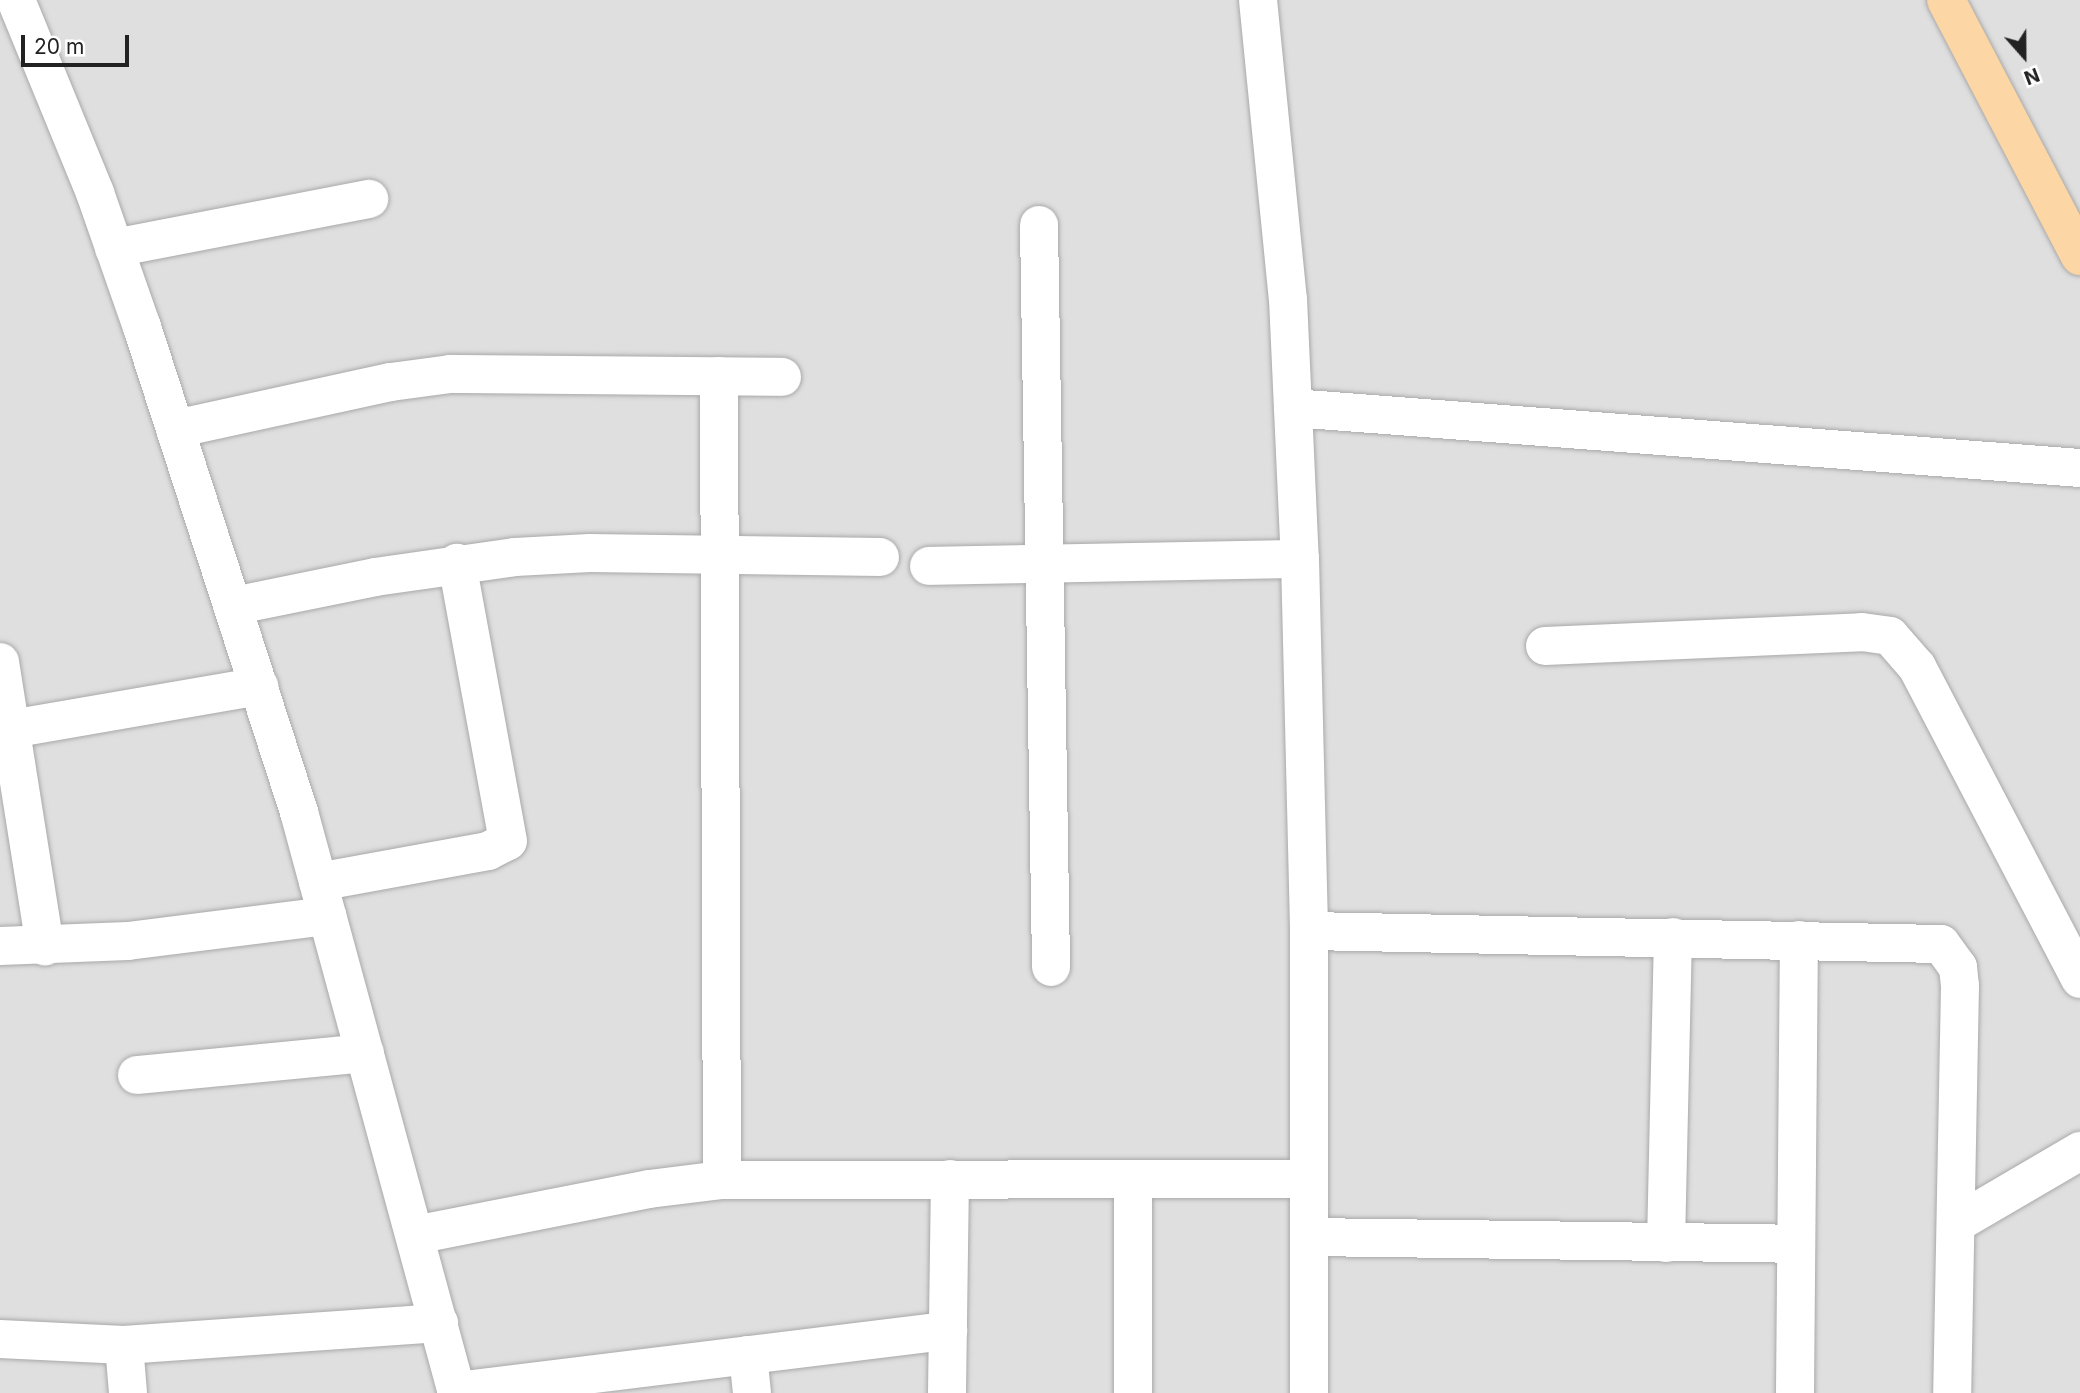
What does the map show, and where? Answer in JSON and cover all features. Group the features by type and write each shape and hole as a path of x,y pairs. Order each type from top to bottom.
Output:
{"main road":[{"path":"1946,0 2080,256"}],"street":[{"path":"16,0 114,248 259,686 323,899 457,1392 948,1331"},
{"path":"1258,0 1288,299 1300,559 1309,931 1309,1393"},
{"path":"114,248 369,199"},
{"path":"1039,225 1047,567 1051,967"},
{"path":"175,429 391,382 450,374 782,377"},
{"path":"719,376 722,1180"},
{"path":"1293,408 2080,468"},
{"path":"233,606 457,563 590,553 880,557"},
{"path":"929,566 1047,567 1300,559"},
{"path":"0,946 128,941 323,899 500,848 508,841 457,563"},
{"path":"1545,646 1862,632 1889,636 1917,667 2080,979"},
{"path":"0,662 45,946"},
{"path":"11,729 259,686"},
{"path":"1309,931 1941,944 1952,954 1960,986 1952,1393"},
{"path":"1666,1243 1673,937"},
{"path":"1795,1393 1798,940"},
{"path":"137,1075 365,1053"},
{"path":"1957,1223 2080,1151"},
{"path":"947,1393 950,1179"},
{"path":"415,1235 649,1189 722,1180 950,1179 1133,1182 1309,1179"},
{"path":"1133,1182 1133,1393"},
{"path":"1309,1237 1796,1244"},
{"path":"0,1339 124,1345 439,1323"},
{"path":"124,1345 128,1393"},
{"path":"748,1355 752,1393"}],"shaded area":[{"path":"0,0 2080,0 2080,1393 0,1393"}]}
